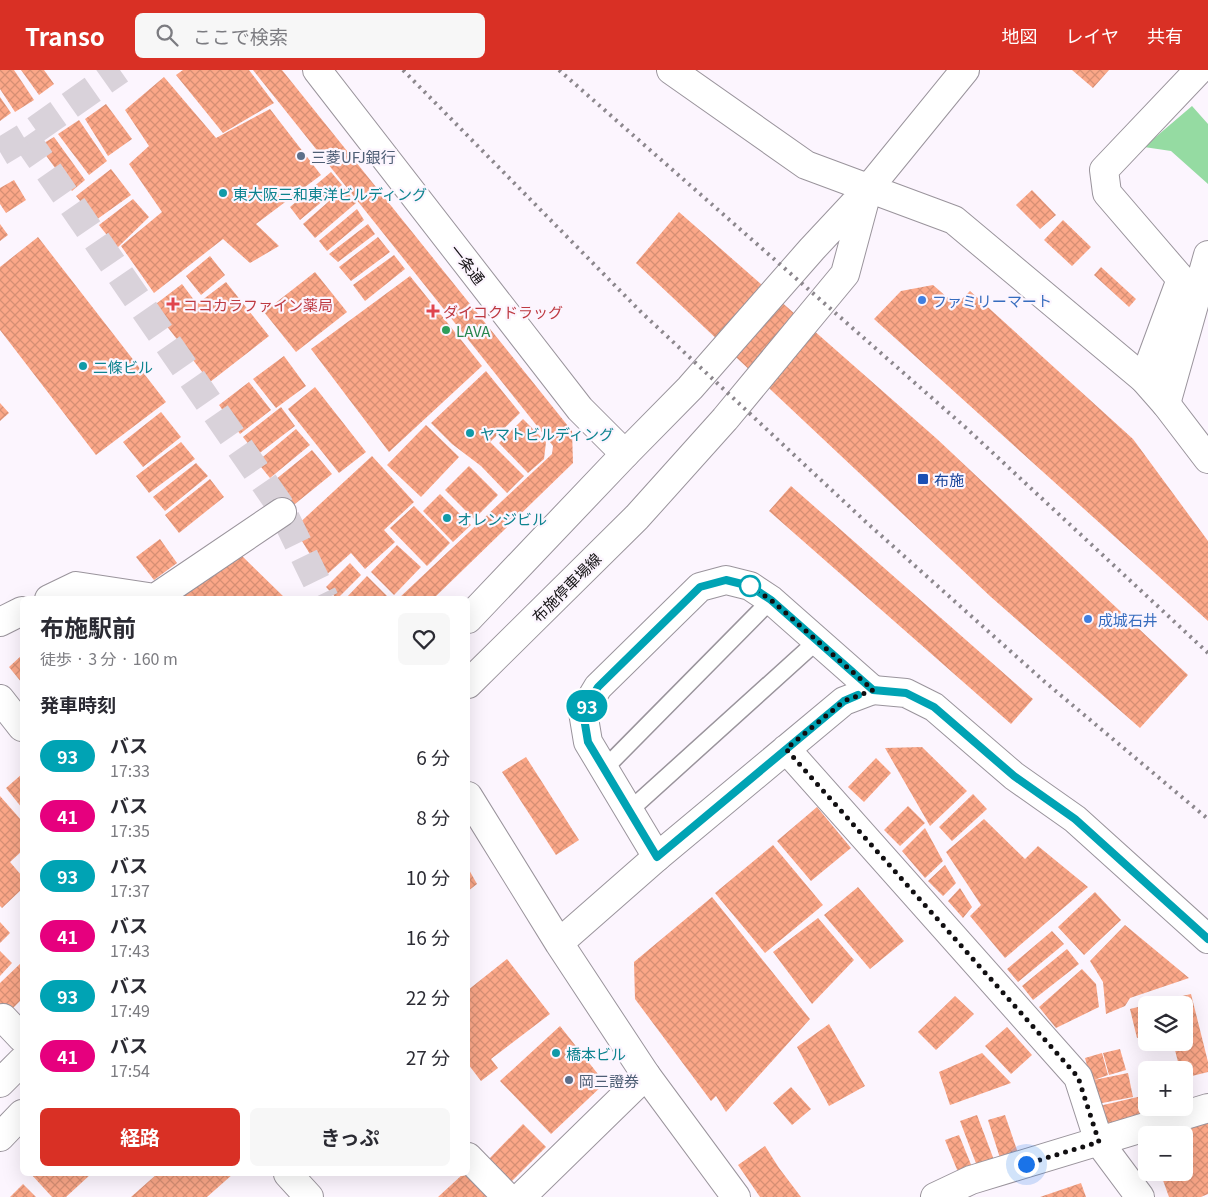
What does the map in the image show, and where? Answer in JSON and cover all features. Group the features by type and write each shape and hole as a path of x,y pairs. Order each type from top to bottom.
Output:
{"street":[{"name":"一条通","path":"317,70 580,409 624,454"},
{"path":"671,70 806,165 954,220 1144,379 1166,404 1208,459"},
{"path":"470,617 624,454 690,388 812,249 868,189 965,70"},
{"path":"1144,379 1181,279 1107,193 1104,170 1199,70"},
{"name":"布施停車場線","path":"470,682 637,518 725,419 845,274 868,189"},
{"path":"1166,404 1208,255"},
{"path":"158,596 282,512"},
{"path":"657,857 588,742 583,712 598,687 700,587 726,580 750,586 771,600 873,690"},
{"path":"55,596 76,586 142,596"},
{"path":"0,622 20,612"},
{"path":"559,943 657,857 844,701 873,690 906,693 934,707 1014,776 1075,819 1208,939"},
{"path":"0,699 20,724"},
{"path":"786,749 1078,1077 1099,1142 1140,1197"},
{"path":"470,799 559,943 646,1075 736,1197"},
{"path":"3,1018 20,1036"},
{"path":"0,1083 20,1063"},
{"path":"521,1197 646,1075"},
{"path":"935,1197 971,1180 1208,1108"},
{"path":"0,1137 20,1116"},
{"path":"470,1159 507,1197"},
{"path":"290,1176 309,1197"}],"lane":[{"path":"604,769 771,600"},
{"path":"630,810 817,641"}],"green space":[{"path":"1192,106 1208,124 1208,184 1171,151 1144,147"}],"building":[{"path":"0,70 14,70 34,100 15,112 0,89"},
{"path":"21,70 44,70 54,84 39,95"},
{"path":"183,70 249,70 274,103 223,133 176,75"},
{"path":"253,70 282,70 572,431 573,463 436,596 401,596 552,454 553,446"},
{"path":"1072,70 1109,70 1093,88"},
{"name":"東大阪三和東洋ビルディング","path":"164,77 216,138 270,109 321,175 256,224 279,246 250,263 223,239 154,293 121,246 162,212 129,164 149,146 125,110"},
{"path":"0,97 11,113 0,121"},
{"path":"106,104 132,139 108,156 85,119"},
{"path":"79,120 107,161 89,175 58,134"},
{"path":"54,137 85,180 72,191 39,146"},
{"path":"111,169 131,195 96,220 76,196"},
{"path":"331,172 342,185 300,220 290,207"},
{"path":"14,180 26,200 6,213 0,204 0,188"},
{"path":"344,188 356,203 315,238 303,224"},
{"path":"1032,190 1056,215 1040,229 1016,205"},
{"path":"133,199 149,217 117,248 99,225"},
{"path":"357,209 364,220 327,251 319,241"},
{"path":"679,212 937,439 1188,675 1140,728 991,597 636,263"},
{"path":"1063,220 1091,247 1072,266 1044,240"},
{"path":"0,224 8,235 0,241"},
{"path":"368,224 375,234 338,262 329,254"},
{"name":"二條ビル","path":"38,237 166,402 96,455 0,330 0,267"},
{"path":"378,237 390,252 351,281 339,267"},
{"path":"394,255 405,269 365,301 353,285"},
{"path":"210,256 225,275 201,295 186,276"},
{"path":"1101,267 1136,299 1129,307 1094,275"},
{"path":"315,272 347,312 296,352 264,312"},
{"path":"410,276 482,366 389,452 311,349"},
{"path":"226,282 269,336 210,382 152,307 182,284 197,304"},
{"path":"933,285 956,305 970,291 1133,439 1208,541 1208,621 874,319 901,291"},
{"path":"284,356 306,386 276,408 253,379"},
{"name":"ヤマトビルディング","path":"486,371 520,413 490,442 524,476 507,493 481,466 452,444 431,423"},
{"path":"249,382 271,410 240,434 219,405"},
{"path":"315,387 366,452 339,473 288,409"},
{"path":"0,403 9,413 0,421"},
{"path":"281,407 295,426 257,455 243,437"},
{"path":"161,412 181,437 143,467 123,442"},
{"path":"523,419 546,442 544,459 528,473 499,443"},
{"path":"426,425 459,457 421,497 387,465"},
{"path":"296,429 310,445 270,478 257,462"},
{"path":"181,442 195,459 149,493 136,476"},
{"path":"312,450 332,474 290,508 270,484"},
{"path":"372,456 414,502 384,530 395,542 365,569 351,553 324,577 294,528"},
{"path":"196,463 208,476 165,511 153,497"},
{"path":"469,466 498,495 474,519 445,490"},
{"path":"210,479 224,497 179,533 165,515"},
{"path":"791,486 1033,699 1011,724 769,511"},
{"name":"オレンジビル","path":"440,494 471,525 453,542 423,511"},
{"path":"414,506 450,543 427,566 390,528"},
{"path":"160,539 177,563 154,580 136,557"},
{"path":"397,545 421,567 394,595 371,572"},
{"path":"240,554 283,596 183,596"},
{"path":"350,563 361,575 340,596 334,596 326,587"},
{"path":"367,576 387,596 348,596"},
{"path":"20,657 20,681 9,667"},
{"path":"922,747 967,791 930,826 885,748"},
{"path":"526,757 579,840 556,855 502,772"},
{"path":"876,758 891,773 864,802 848,787"},
{"path":"20,776 20,806 6,788"},
{"path":"973,794 987,809 952,841 939,827"},
{"path":"0,796 20,819 20,853 10,862 20,874 20,891 2,908 0,906"},
{"path":"908,806 925,823 900,846 884,830"},
{"path":"817,807 851,848 811,881 777,841"},
{"path":"984,819 1025,859 1038,846 1088,887 1005,958 970,916 981,905 946,852"},
{"path":"925,828 943,861 925,878 902,851"},
{"path":"773,845 823,905 765,953 715,893"},
{"path":"945,865 956,883 943,896 928,881"},
{"path":"470,872 477,884 470,889"},
{"path":"858,887 904,941 870,969 824,915"},
{"path":"960,888 972,907 963,918 948,901"},
{"path":"1095,892 1121,920 1084,955 1058,927"},
{"path":"712,897 810,1019 726,1112 716,1096 711,1101 635,999 634,962"},
{"path":"818,918 854,960 812,1004 773,952"},
{"path":"0,922 10,933 0,943"},
{"path":"1125,925 1189,978 1130,998 1125,1006 1106,1014 1103,982 1090,961"},
{"path":"1052,931 1064,944 1018,982 1007,969"},
{"path":"1067,949 1079,964 1033,1000 1022,986"},
{"path":"0,951 12,963 0,976"},
{"path":"507,959 550,1014 491,1059 498,1068 481,1081 470,1067 470,988"},
{"path":"20,964 20,1001 0,1021 0,983"},
{"path":"1082,969 1096,984 1099,1007 1056,1028 1039,1007"},
{"path":"955,996 974,1014 936,1050 918,1032"},
{"path":"1193,1002 1208,1062 1208,1072 1193,1076 1193,1061 1178,1061 1175,1051 1193,1051"},
{"path":"1138,1007 1137,1038 1130,1009"},
{"path":"829,1024 865,1086 829,1106 797,1047"},
{"name":"橋本ビル","path":"560,1026 605,1083 551,1134 500,1081"},
{"path":"1007,1027 1032,1055 1011,1074 985,1046"},
{"path":"1120,1049 1126,1070 1109,1075 1103,1053"},
{"path":"982,1053 1011,1083 950,1105 939,1072"},
{"path":"1102,1053 1108,1075 1094,1080 1128,1073 1133,1097 1097,1104 1085,1058"},
{"path":"791,1087 811,1109 792,1125 773,1103"},
{"path":"1138,1097 1138,1116 1148,1117 1104,1127 1099,1106"},
{"path":"977,1115 994,1160 977,1166 960,1121"},
{"path":"1005,1115 1018,1153 1000,1158 988,1120"},
{"path":"1208,1122 1208,1194 1201,1197 1169,1197 1163,1181 1193,1181 1193,1128"},
{"path":"523,1124 546,1147 508,1185 486,1162"},
{"path":"959,1135 972,1167 958,1172 945,1140"},
{"path":"765,1146 801,1197 760,1197 738,1165"},
{"path":"33,1176 89,1176 66,1197 52,1197"},
{"path":"155,1176 231,1176 207,1197 131,1197"},
{"path":"461,1176 470,1176 489,1197 438,1197"},
{"path":"1081,1183 1086,1197 1040,1197"},
{"path":"23,1184 36,1197 10,1197"}],"tunnel":[{"path":"0,152 25,137 120,70"},
{"path":"25,137 279,504 324,596"}],"railway":[{"path":"403,70 641,312 867,523 1045,682 1208,819"},
{"path":"559,70 965,427 1208,653"}],"bus line":[{"name":"93","path":"858,695 844,701 657,857 588,742 583,712 598,687 700,587 726,580 750,586 771,600 873,690 906,693 934,707 1014,776 1075,819 1208,939"}],"place":[{"name":"三菱UFJ銀行","path":"301,156"},
{"name":"東大阪三和東洋ビルディング","path":"223,193"},
{"name":"ファミリーマート","path":"922,300"},
{"name":"ココカラファイン薬局","path":"173,304"},
{"name":"ダイコクドラッグ","path":"433,311"},
{"name":"LAVA","path":"446,330"},
{"name":"二條ビル","path":"83,366"},
{"name":"ヤマトビルディング","path":"470,433"},
{"name":"布施","path":"923,479"},
{"name":"オレンジビル","path":"447,518"},
{"name":"成城石井","path":"1088,619"},
{"name":"橋本ビル","path":"556,1053"},
{"name":"岡三證券","path":"569,1080"}],"route":[{"path":"750,586 771,600 873,690 844,701 786,749 1078,1077 1099,1142 1026,1164"}]}
